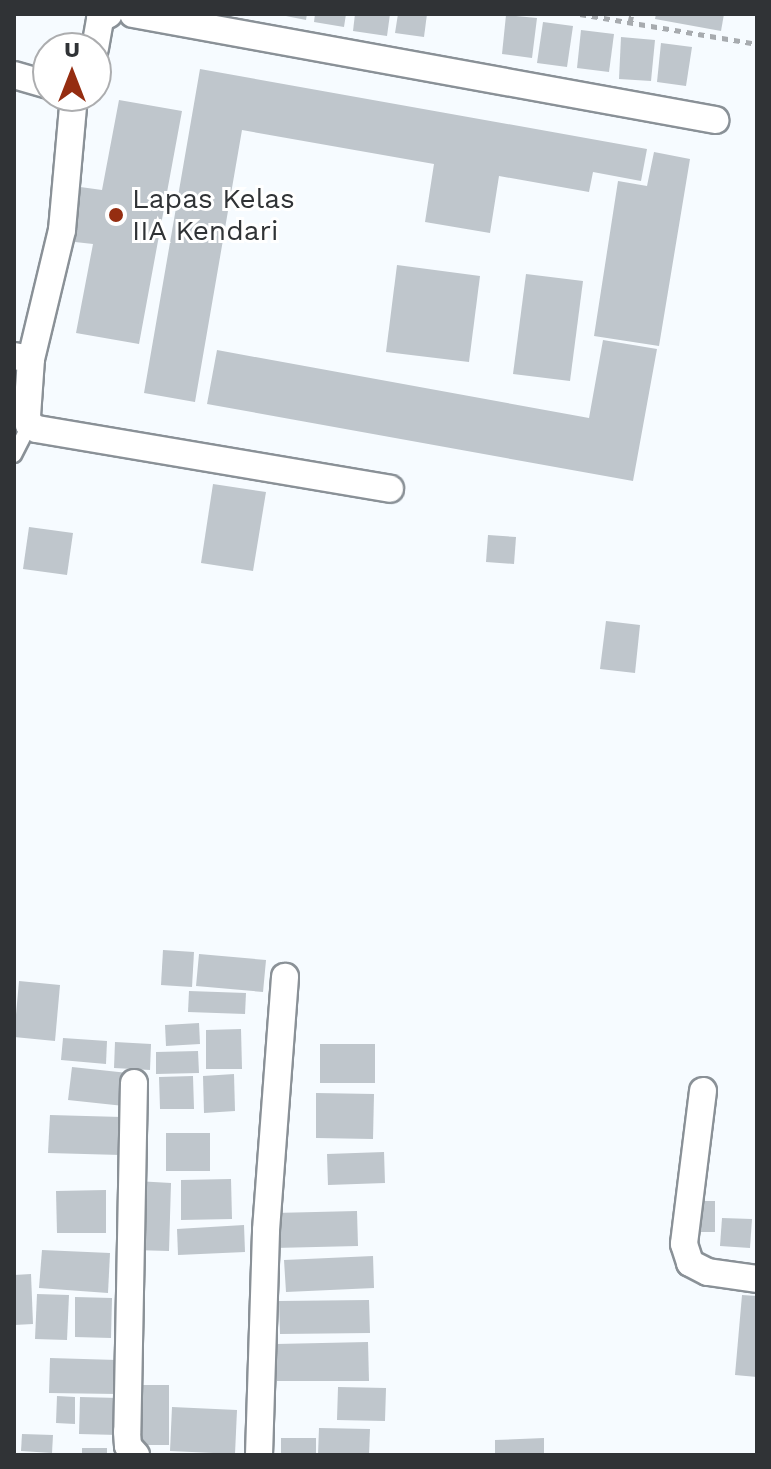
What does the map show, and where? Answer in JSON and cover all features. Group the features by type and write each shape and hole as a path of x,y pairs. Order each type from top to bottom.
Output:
{"street":[{"path":"98,32 100,19 109,14"},
{"path":"133,14 715,120"},
{"path":"73,112 62,230 23,357 29,425 390,489"},
{"path":"259,1455 266,1230 285,977"},
{"path":"134,1083 127,1432 128,1446 136,1455"},
{"path":"703,1091 684,1244 690,1263 708,1272 757,1279"}],"lane":[{"path":"14,455 29,425"}],"path":[{"path":"580,14 757,44"},
{"path":"630,22 632,14"}],"building":[{"path":"276,14 307,14 306,20"},
{"path":"315,14 346,14 344,27 314,22"},
{"path":"355,14 390,14 387,36 353,31"},
{"path":"398,14 427,14 424,37 395,33"},
{"path":"656,14 724,14 721,31 655,19"},
{"path":"506,15 537,18 532,58 502,54"},
{"path":"543,22 573,26 567,67 537,63"},
{"path":"581,30 614,34 609,72 577,68"},
{"path":"621,37 655,40 651,81 619,79"},
{"path":"661,43 692,47 686,86 657,82"},
{"path":"200,69 647,149 641,181 593,172 589,192 499,176 490,233 425,222 434,164 242,130 195,402 144,393"},
{"name":"Lapas Kelas IIA Kendari","path":"119,100 182,111 139,344 76,333 93,244 66,241 73,186 102,190"},
{"path":"654,152 690,159 659,346 594,336 618,181 647,186"},
{"path":"397,265 480,276 469,362 386,352"},
{"path":"526,274 583,281 570,381 513,374"},
{"path":"603,340 657,349 633,481 207,404 217,350 589,418"},
{"path":"213,484 266,492 253,571 201,563"},
{"path":"29,527 73,533 67,575 23,569"},
{"path":"488,535 516,537 514,564 486,562"},
{"path":"606,621 640,625 635,673 600,669"},
{"path":"163,950 194,952 192,987 161,985"},
{"path":"199,954 266,960 263,992 196,986"},
{"path":"19,981 60,985 55,1041 14,1037"},
{"path":"189,991 246,993 245,1014 188,1012"},
{"path":"199,1023 200,1044 166,1046 165,1025"},
{"path":"241,1029 242,1069 206,1069 206,1030"},
{"path":"63,1038 107,1041 106,1064 61,1060"},
{"path":"115,1042 151,1044 150,1070 114,1068"},
{"path":"320,1044 375,1044 375,1083 320,1083"},
{"path":"198,1051 199,1073 156,1074 156,1052"},
{"path":"72,1067 128,1073 124,1106 68,1100"},
{"path":"234,1074 235,1111 204,1113 203,1076"},
{"path":"193,1076 194,1109 160,1109 159,1077"},
{"path":"316,1093 374,1094 373,1139 316,1138"},
{"path":"50,1115 122,1117 121,1155 48,1153"},
{"path":"166,1133 210,1133 210,1171 166,1171"},
{"path":"384,1152 385,1183 328,1185 327,1154"},
{"path":"231,1179 232,1219 181,1220 181,1180"},
{"path":"136,1181 171,1183 169,1251 133,1250"},
{"path":"106,1190 106,1233 57,1233 56,1191"},
{"path":"698,1201 715,1201 715,1232 698,1232"},
{"path":"357,1211 358,1246 274,1248 274,1213"},
{"path":"722,1218 752,1219 750,1248 720,1246"},
{"path":"244,1225 245,1252 178,1255 177,1229"},
{"path":"42,1250 110,1253 108,1293 39,1288"},
{"path":"373,1256 374,1288 286,1292 284,1260"},
{"path":"31,1274 33,1324 14,1325 14,1275"},
{"path":"37,1294 69,1295 67,1340 35,1339"},
{"path":"742,1295 757,1296 757,1377 735,1375"},
{"path":"75,1297 112,1298 111,1338 75,1337"},
{"path":"369,1300 370,1333 280,1334 279,1301"},
{"path":"368,1342 369,1381 277,1381 276,1344"},
{"path":"50,1358 117,1360 117,1394 49,1393"},
{"path":"138,1385 169,1385 169,1445 138,1445"},
{"path":"338,1387 386,1388 385,1421 337,1420"},
{"path":"57,1396 75,1397 75,1424 56,1423"},
{"path":"80,1397 119,1398 118,1435 79,1434"},
{"path":"172,1407 237,1410 235,1454 170,1451"},
{"path":"319,1428 370,1429 369,1455 318,1455"},
{"path":"22,1434 53,1435 52,1453 21,1451"},
{"path":"281,1438 316,1438 316,1455 281,1455"},
{"path":"544,1438 544,1455 495,1455 495,1440"},
{"path":"82,1448 107,1448 107,1455 82,1455"}],"place":[{"name":"Lapas Kelas IIA Kendari","path":"116,215"}]}
